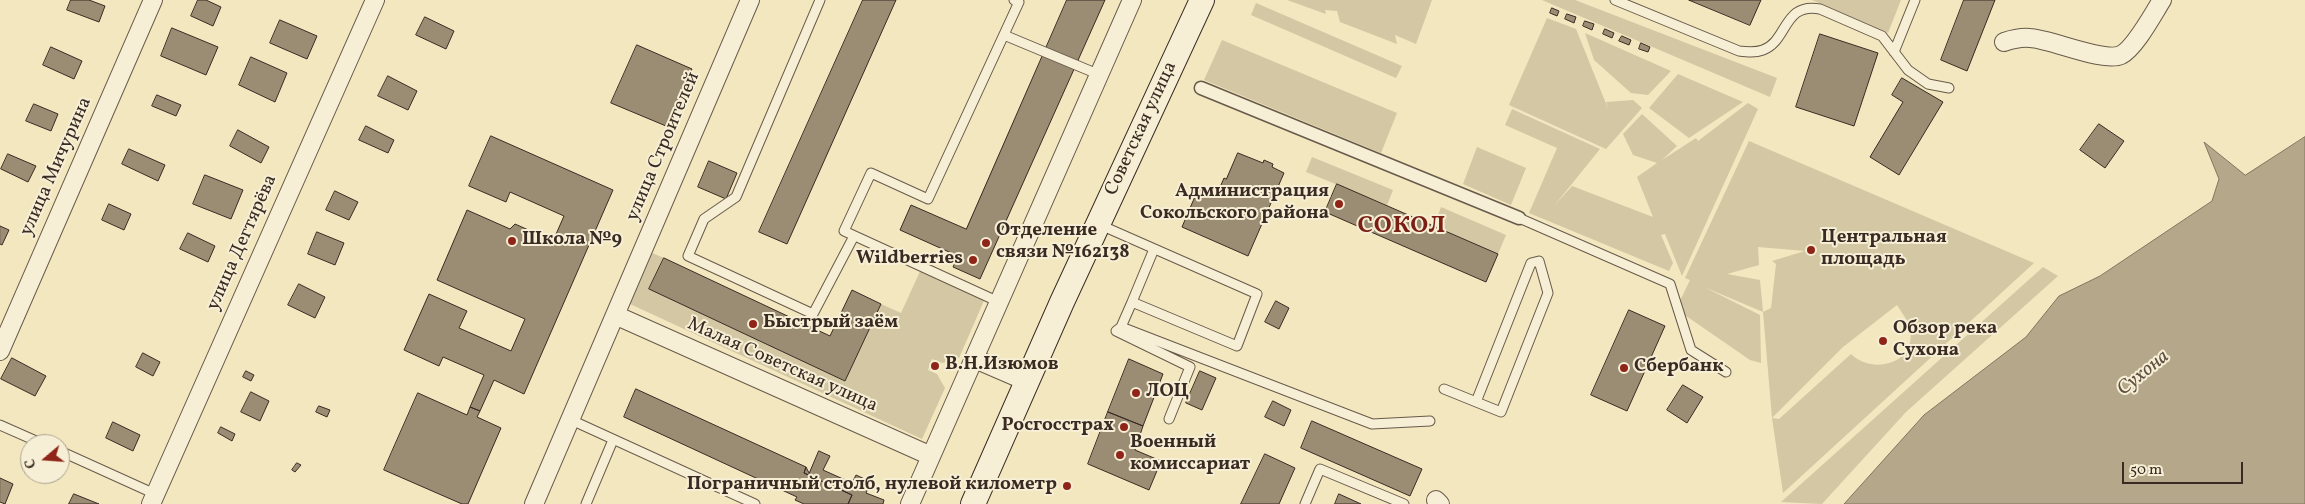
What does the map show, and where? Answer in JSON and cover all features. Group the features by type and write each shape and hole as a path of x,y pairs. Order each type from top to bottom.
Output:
{"main road":[{"name":"Советская улица","path":"972,504 1026,381 1202,0"}],"street":[{"name":"улица Мичурина","path":"0,351 154,0"},
{"name":"улица Дегтярёва","path":"153,499 374,0"},
{"name":"улица Строителей","path":"534,504 750,0"},
{"path":"910,504 1132,0"},
{"path":"2004,42 2018,37 2032,38 2102,55 2120,56 2128,49 2162,0"},
{"path":"1201,88 1518,218"},
{"name":"Малая Советская улица","path":"615,316 931,456"},
{"path":"975,359 1026,381"}],"lane":[{"path":"820,0 736,197 704,219 688,256 814,314 854,236"},
{"path":"999,302 844,232 871,173 928,199 1019,2 1014,0"},
{"path":"1616,0 1739,51 1754,53 1765,50 1799,10 1803,0"},
{"path":"1894,52 1915,0"},
{"path":"1799,10 1809,7 1820,9 1882,36 1908,70 1928,84 1949,88"},
{"path":"1004,36 1100,75"},
{"path":"1518,218 1670,284 1691,350 1726,372"},
{"path":"1098,224 1257,294 1237,346 1132,302"},
{"path":"1154,248 1121,327 1116,331 1190,367 1169,419"},
{"path":"1444,389 1476,402 1501,412 1548,293 1539,261 1531,263 1476,402"},
{"path":"1121,327 1372,424 1430,422"},
{"path":"569,419 754,504"},
{"path":"0,425 20,434"},
{"path":"586,504 613,440"},
{"path":"70,456 153,499"},
{"path":"1305,504 1320,469 1404,504"}],"shaded area":[{"path":"1287,0 1432,0 1416,44 1395,35 1397,44 1340,22 1337,11 1325,10 1326,14"},
{"path":"1542,0 1575,0 1777,78 1770,97"},
{"path":"1812,0 1901,0 1888,33"},
{"path":"1256,3 1402,66 1396,78 1251,15"},
{"path":"1547,18 1576,29 1609,111 1606,102 1633,100 1642,108 1606,149 1509,105"},
{"path":"1585,33 1671,71 1648,95 1631,93 1594,60"},
{"path":"1222,40 1397,113 1381,153 1204,80"},
{"path":"1678,74 1743,102 1689,138 1649,108"},
{"path":"1748,103 1758,109 1682,276 1665,234 1661,235 1673,263 1669,271 1529,213 1557,148 1505,125 1512,109 1600,149 1554,206 1572,186 1653,217 1637,177 1657,163 1633,155 1623,134 1642,114 1677,146 1662,160 1696,138 1698,141"},
{"path":"1749,141 2034,263 1783,493 1772,418 1763,312 1704,287 1760,315 1761,363 1750,360 1676,309 1690,280 1685,278","holes":["1758,247 1805,251 1772,261 1776,264 1771,308 1763,312 1760,280 1727,274 1759,265","1897,305 1907,320 1910,329 1910,341 1907,351 1900,358 1881,365 1870,364 1851,354 1779,419 1772,418 1843,347"]},
{"path":"1477,147 1526,168 1511,205 1463,184"},
{"path":"1312,157 1393,190 1387,205 1306,172"},
{"path":"1441,207 1506,235 1498,254 1434,226"},
{"path":"652,253 664,258 649,288 845,381 881,304 901,313 922,267 986,296 959,358 942,363 932,359 928,370 937,374 945,388 922,439 630,304"},
{"path":"2043,267 2058,276 1906,412 1822,504 1781,502"}],"water":[{"name":"Сухона","path":"2305,137 2305,504 1844,504 1924,415 2026,337 2059,296 2100,276 2212,201 2219,179 2204,142 2245,175"}],"building":[{"path":"71,0 89,0 105,6 99,22 67,10"},
{"path":"198,0 206,0 221,7 213,26 191,16"},
{"path":"863,0 896,0 787,244 759,232"},
{"path":"1067,0 1105,0 980,279 953,267 958,256 900,230 911,205 966,229"},
{"path":"1689,0 1761,0 1750,25"},
{"path":"1964,0 1995,0 1967,71 1941,60"},
{"path":"1552,8 1559,11 1557,16 1550,13"},
{"path":"1567,14 1576,17 1574,23 1565,19"},
{"path":"425,17 454,31 446,49 416,35"},
{"path":"280,20 317,36 307,59 270,43"},
{"path":"1585,21 1594,24 1592,30 1583,26"},
{"path":"172,28 218,47 206,75 161,56"},
{"path":"1605,29 1614,33 1612,38 1603,34"},
{"path":"1820,34 1878,53 1854,126 1796,107"},
{"path":"1622,36 1631,40 1629,45 1619,41"},
{"path":"1641,43 1650,47 1648,52 1639,49"},
{"path":"637,45 692,69 666,126 611,103"},
{"path":"51,47 82,61 74,79 43,65"},
{"path":"251,57 287,73 275,102 239,85"},
{"path":"388,76 417,91 408,110 378,96"},
{"path":"1902,78 1943,102 1899,175 1870,157 1903,102 1892,95"},
{"path":"157,95 181,105 176,116 152,106"},
{"path":"34,104 58,114 51,131 26,121"},
{"path":"2099,124 2124,141 2105,168 2080,150"},
{"path":"366,126 394,140 388,153 359,140"},
{"path":"238,130 269,147 261,163 230,146"},
{"path":"491,136 613,190 524,394 494,380 480,411 470,407 484,375 443,357 439,366 404,350 429,294 467,311 459,328 511,351 525,319 437,280 467,210 510,229 515,224 553,241 564,216 510,192 506,202 469,186"},
{"path":"129,149 165,165 158,181 122,164"},
{"path":"1238,153 1263,163 1264,160 1273,164 1272,167 1284,173 1248,256 1182,227 1199,187 1217,194"},
{"path":"8,154 36,166 28,182 1,169"},
{"path":"709,161 737,173 726,199 698,187"},
{"path":"205,175 243,190 231,219 193,204"},
{"path":"1337,184 1498,254 1486,282 1325,212"},
{"path":"335,191 358,202 349,220 326,210"},
{"path":"109,204 131,214 124,230 102,220"},
{"path":"0,226 9,230 2,245 0,244"},
{"path":"317,232 344,243 335,265 308,254"},
{"path":"188,233 215,246 208,262 180,249"},
{"path":"664,258 830,336 852,290 881,304 845,381 649,289"},
{"path":"299,284 325,297 315,318 288,305"},
{"path":"1276,301 1289,308 1279,329 1265,322"},
{"name":"Сбербанк","path":"1629,310 1665,326 1627,411 1591,395"},
{"path":"143,353 160,362 153,376 136,367"},
{"path":"12,358 46,376 35,396 1,379"},
{"name":"ЛОЦ","path":"1129,359 1163,374 1143,426 1108,412"},
{"path":"246,371 254,375 251,381 243,377"},
{"path":"1200,371 1216,378 1202,410 1186,403"},
{"path":"1683,385 1703,397 1687,423 1667,410"},
{"path":"636,389 806,467 804,473 852,495 848,504 804,504 795,500 797,497 624,417"},
{"path":"251,392 269,401 260,421 241,412"},
{"path":"418,393 467,415 470,407 480,411 477,417 501,428 468,504 462,504 384,470"},
{"path":"1273,401 1291,410 1284,426 1265,417"},
{"path":"319,406 330,410 327,417 316,412"},
{"name":"Военный комиссариат","path":"1108,412 1143,426 1135,450 1161,461 1149,490 1088,464"},
{"path":"1312,421 1422,469 1410,496 1301,448"},
{"path":"113,422 140,435 133,451 106,438"},
{"path":"221,427 235,434 232,441 218,433"},
{"path":"819,451 830,456 823,470 852,483 856,475 871,482 866,493 884,500 883,504 848,504 852,495 804,473 806,467 809,473"},
{"path":"1265,454 1295,468 1279,504 1241,504"},
{"path":"297,463 301,465 295,472 292,470"},
{"path":"0,478 13,484 5,504 0,502"},
{"path":"74,494 99,504 69,504"},
{"path":"1339,494 1361,504 1335,504"}],"place":[{"name":"Администрация Сокольского района","path":"1339,204"},
{"name":"Школа №9","path":"512,241"},
{"name":"Отделение связи №162138","path":"986,243"},
{"name":"Центральная площадь","path":"1811,250"},
{"name":"Wildberries","path":"973,260"},
{"name":"Быстрый заём","path":"753,324"},
{"name":"Обзор река Сухона","path":"1883,341"},
{"name":"В.Н.Изюмов","path":"935,366"},
{"name":"Сбербанк","path":"1624,368"},
{"name":"ЛОЦ","path":"1136,393"},
{"name":"Росгосстрах","path":"1124,427"},
{"name":"Военный комиссариат","path":"1120,455"},
{"name":"Пограничный столб, нулевой километр","path":"1067,486"}],"district":[{"name":"СОКОЛ","path":"1402,228"}]}
